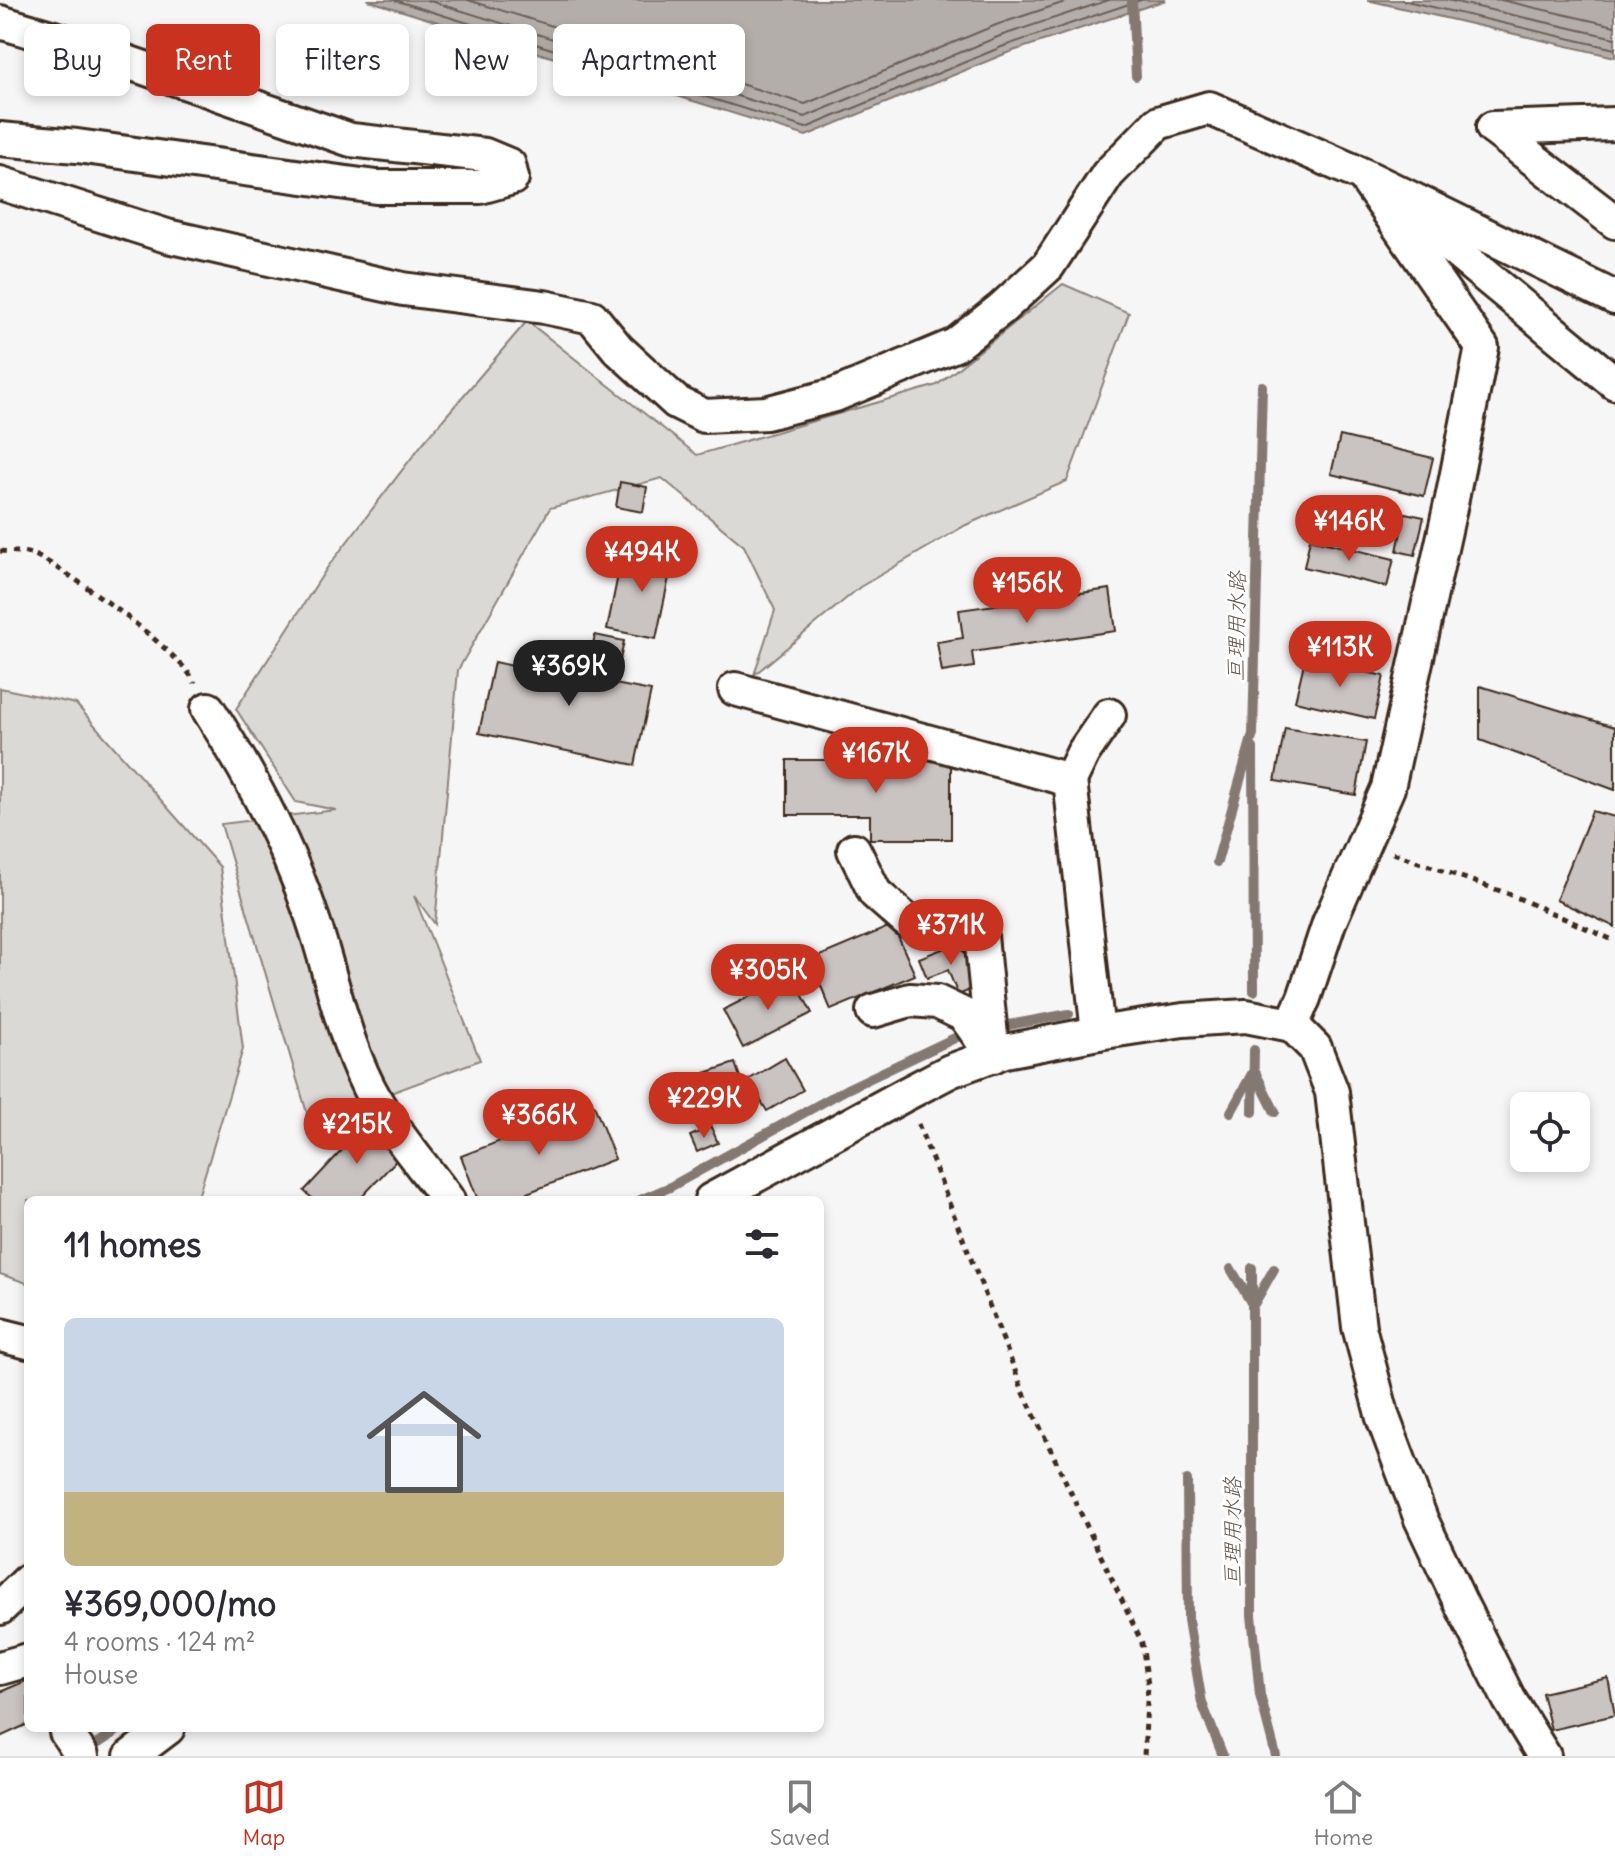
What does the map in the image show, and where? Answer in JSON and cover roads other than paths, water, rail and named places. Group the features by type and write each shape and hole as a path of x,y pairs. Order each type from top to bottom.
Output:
{"street":[{"path":"0,22 81,46 351,140 485,155 509,165 512,178 480,187 376,187 77,146 0,139"},
{"path":"0,183 167,236 329,273 403,289 544,307 592,317 648,379 676,402 704,416 766,413 835,395 955,345 1048,266 1108,174 1158,123 1209,108 1363,175 1615,298"},
{"path":"1615,124 1493,128 1615,222"},
{"path":"1363,175 1615,383"},
{"path":"1292,1025 1329,923 1388,788 1446,530 1482,347 1363,175"},
{"path":"735,689 1070,780"},
{"path":"208,709 242,761 273,822 312,916 343,1026 376,1101 445,1196"},
{"path":"1098,1033 1070,780 1083,753 1109,715"},
{"path":"854,850 875,893 907,921 981,936 993,1056"},
{"path":"873,1011 910,1000 937,1002 964,1015 993,1056"},
{"path":"718,1196 950,1071 993,1056 1098,1033 1183,1020 1246,1016 1292,1025 1315,1048 1332,1092 1359,1327 1383,1418 1421,1519 1462,1606 1509,1699 1544,1756"},
{"path":"0,1335 24,1341"},
{"path":"0,1608 24,1585"},
{"path":"0,1668 24,1661"},
{"path":"131,1756 163,1732"}],"water":[{"path":"367,0 1166,0 1007,53 806,136 677,96 745,96 745,24 553,24 553,58 537,53 537,24 444,24"},
{"path":"1367,0 1615,0 1615,57"}],"waterway":[{"name":"亘理用水路","path":"1132,0 1136,76"},
{"name":"亘理用水路","path":"1217,862 1253,734 1262,386"},
{"path":"1253,748 1254,991"},
{"name":"亘理用水路","path":"1003,1026 1069,1014"},
{"name":"亘理用水路","path":"649,1196 847,1089 959,1036"},
{"path":"1253,1112 1254,1050"},
{"path":"1231,1112 1253,1072"},
{"path":"1255,1072 1275,1112"},
{"name":"亘理用水路","path":"1252,1268 1252,1615 1260,1695 1276,1756"},
{"path":"1231,1269 1252,1304"},
{"path":"1254,1304 1274,1269"},
{"path":"1187,1480 1188,1620 1202,1703 1223,1756"},
{"name":"亘理用水路","path":"91,1748 115,1732"}]}
